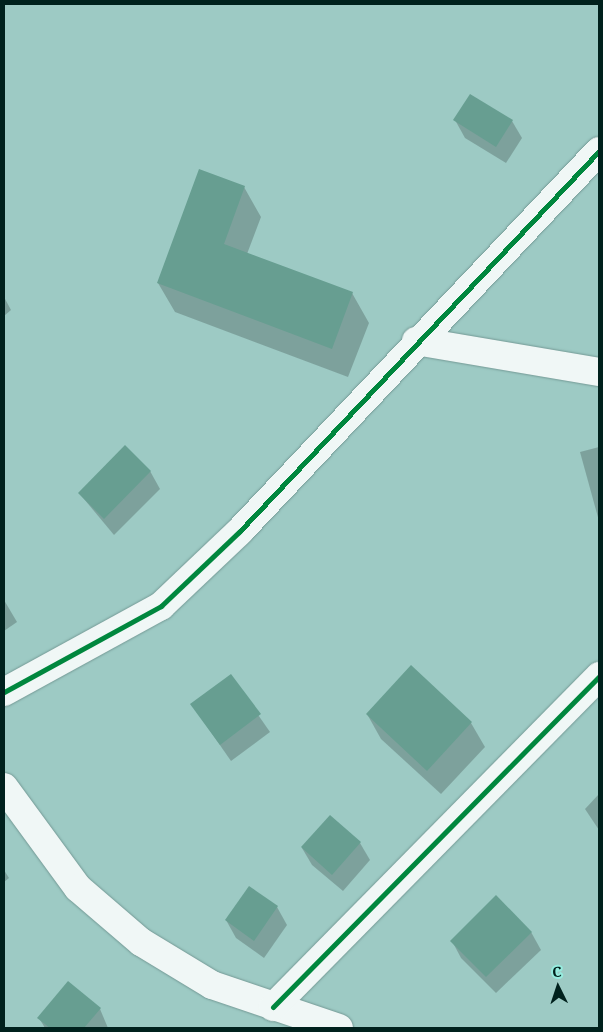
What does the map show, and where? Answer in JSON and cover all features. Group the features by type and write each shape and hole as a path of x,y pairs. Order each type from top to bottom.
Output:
{"street":[{"path":"4,692 161,606 239,532 416,341 599,150"},
{"path":"416,341 599,372"},
{"path":"273,1007 599,676"},
{"path":"4,787 78,888 140,942 212,986 340,1028"}],"building":[{"path":"470,94 513,120 496,147 453,120"},
{"path":"199,169 245,186 224,244 353,292 332,349 157,283"},
{"path":"125,445 151,471 104,519 78,493"},
{"path":"411,665 472,722 427,771 366,714"},
{"path":"231,674 261,714 220,745 190,704"},
{"path":"330,815 361,842 332,875 301,847"},
{"path":"249,886 278,906 254,941 225,920"},
{"path":"496,895 532,932 486,977 450,941"},
{"path":"68,981 101,1008 84,1028 50,1028 37,1018"}],"cycle path":[{"path":"4,692 161,606 239,532 599,151"},
{"path":"273,1007 599,676"}]}
